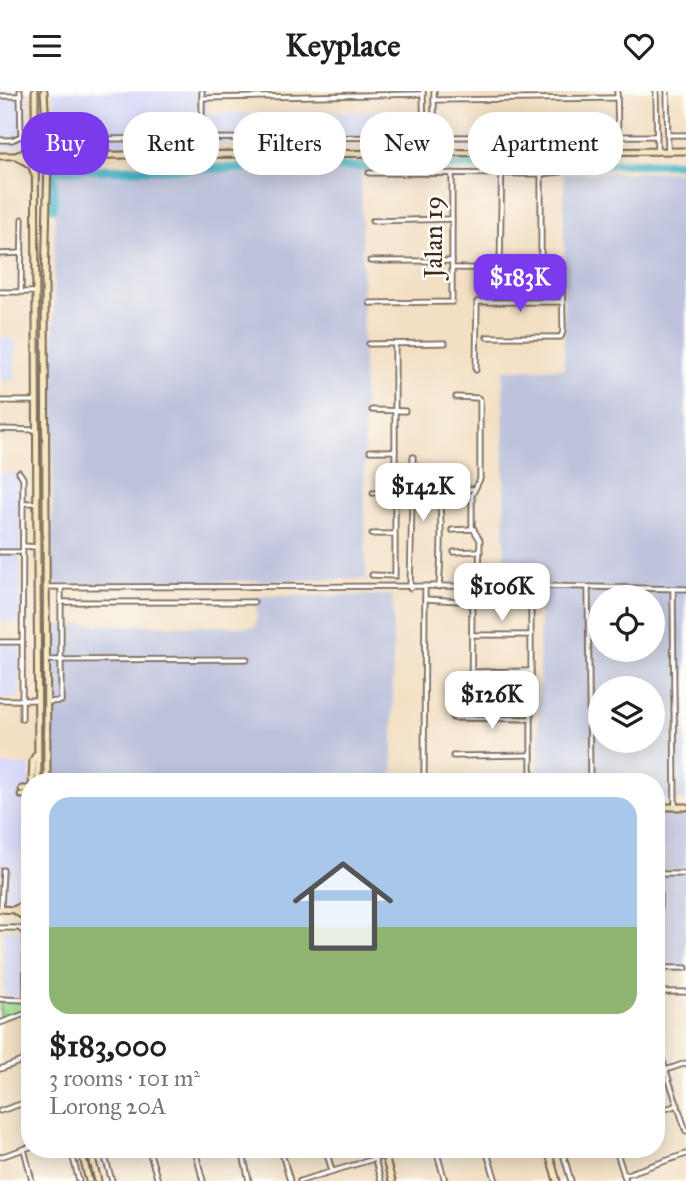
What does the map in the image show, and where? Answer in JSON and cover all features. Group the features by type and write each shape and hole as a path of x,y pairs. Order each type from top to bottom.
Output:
{"main road":[{"path":"36,91 36,112"},
{"path":"44,91 45,112"},
{"path":"623,152 686,151"},
{"path":"15,156 21,153"},
{"path":"219,155 360,153"},
{"path":"0,156 21,156"},
{"path":"15,156 31,165 37,178 38,773"},
{"path":"47,175 47,773"},
{"path":"32,773 33,760 38,752"},
{"path":"665,807 686,807"},
{"path":"1,906 21,910"},
{"path":"14,910 21,906"},
{"path":"14,910 21,915"},
{"path":"84,1158 91,1181 97,1178 92,1158"},
{"path":"381,1158 392,1181"},
{"path":"550,1158 557,1181"}],"street":[{"path":"202,91 202,112"},
{"path":"242,91 242,98"},
{"path":"279,91 279,97"},
{"path":"434,91 434,130 442,138 468,138"},
{"path":"617,91 617,112"},
{"path":"656,91 657,152"},
{"path":"667,91 668,151"},
{"path":"0,96 20,93 20,137 0,140"},
{"path":"202,98 423,93 423,112"},
{"path":"434,100 617,98"},
{"path":"623,135 656,136"},
{"path":"667,135 686,135"},
{"path":"219,139 360,138"},
{"name":"Jalan 19","path":"370,303 452,302 452,175"},
{"path":"500,269 502,175"},
{"path":"541,175 541,269"},
{"path":"21,292 22,219"},
{"path":"372,221 452,219"},
{"path":"0,254 22,253"},
{"path":"370,261 452,261"},
{"path":"452,268 562,269 561,337 487,337"},
{"path":"0,292 37,292"},
{"path":"476,370 477,302 562,302"},
{"path":"369,344 445,343"},
{"path":"372,575 395,576 395,344"},
{"path":"456,397 480,400 480,479 474,489 472,527 480,540 479,577 475,587"},
{"path":"0,401 37,401"},
{"path":"372,410 405,411"},
{"path":"0,429 37,431"},
{"path":"370,451 395,451"},
{"path":"410,587 413,457"},
{"path":"433,470 440,499 439,587"},
{"path":"19,472 23,475 22,719"},
{"path":"455,489 474,489"},
{"path":"373,493 395,492"},
{"path":"23,503 37,503"},
{"path":"452,530 475,529"},
{"path":"372,534 395,534"},
{"path":"23,547 37,547"},
{"path":"454,552 480,551"},
{"path":"0,552 22,552"},
{"path":"46,587 588,587"},
{"path":"424,773 425,587"},
{"path":"47,702 61,701 61,588"},
{"path":"665,590 686,589"},
{"path":"673,590 675,807"},
{"path":"425,599 531,605 531,773"},
{"path":"471,718 472,600"},
{"path":"61,602 254,602"},
{"path":"472,635 531,635"},
{"path":"0,642 22,642"},
{"path":"46,660 247,659"},
{"path":"589,662 590,773"},
{"path":"471,672 531,671"},
{"path":"0,700 37,700"},
{"path":"453,718 531,719"},
{"path":"453,756 531,755"},
{"path":"1,906 3,870"},
{"path":"665,874 686,874"},
{"path":"0,928 21,930"},
{"path":"665,968 686,968"},
{"path":"665,992 686,992"},
{"path":"0,999 21,999"},
{"path":"0,1023 21,1015"},
{"path":"0,1069 21,1061"},
{"path":"686,1063 666,1070 686,1132"},
{"path":"0,1111 21,1104"},
{"path":"665,1109 678,1105"},
{"path":"0,1157 21,1150"},
{"path":"624,1175 686,1154"},
{"path":"26,1158 32,1181"},
{"path":"73,1158 79,1181"},
{"path":"105,1158 112,1181"},
{"path":"151,1158 158,1181"},
{"path":"197,1158 204,1181"},
{"path":"244,1158 249,1181"},
{"path":"283,1158 290,1181"},
{"path":"328,1158 332,1171"},
{"path":"300,1181 374,1158"},
{"path":"380,1158 381,1181"},
{"path":"438,1158 445,1181"},
{"path":"489,1158 496,1181"},
{"path":"564,1158 571,1181"},
{"path":"619,1158 626,1181"}],"shaded area":[{"path":"0,91 27,91 28,112 21,112 21,145 17,148 0,148"},
{"path":"54,91 206,91 208,94 208,112 123,112 123,145 109,145 109,112 55,112"},
{"path":"431,111 360,112 360,143 346,143 346,112"},
{"path":"219,114 233,114 233,144 219,144"},
{"path":"219,170 233,170 233,175 346,175 346,170 360,170 361,175 366,579 52,584 55,175 109,175 109,171 123,171 123,175 219,175"},
{"path":"686,171 686,800 665,800 665,773 538,773 540,590 505,589 503,370 564,368 564,175"},
{"path":"0,339 15,339 15,380 0,380"},
{"path":"0,473 19,473 21,476 20,623 0,622"},
{"path":"393,595 393,773 52,773 54,624 256,627 257,596"},
{"path":"0,644 20,644 19,698 0,699"},
{"path":"0,765 30,765 30,773 21,773 21,898 15,902 0,903"},
{"path":"665,814 686,814 686,972 665,972"},
{"path":"3,930 18,930 21,932 21,998 5,997"}],"green space":[{"path":"0,1000 21,1002 21,1012 0,1019"}],"waterway":[{"path":"53,208 53,170 686,163"}]}
